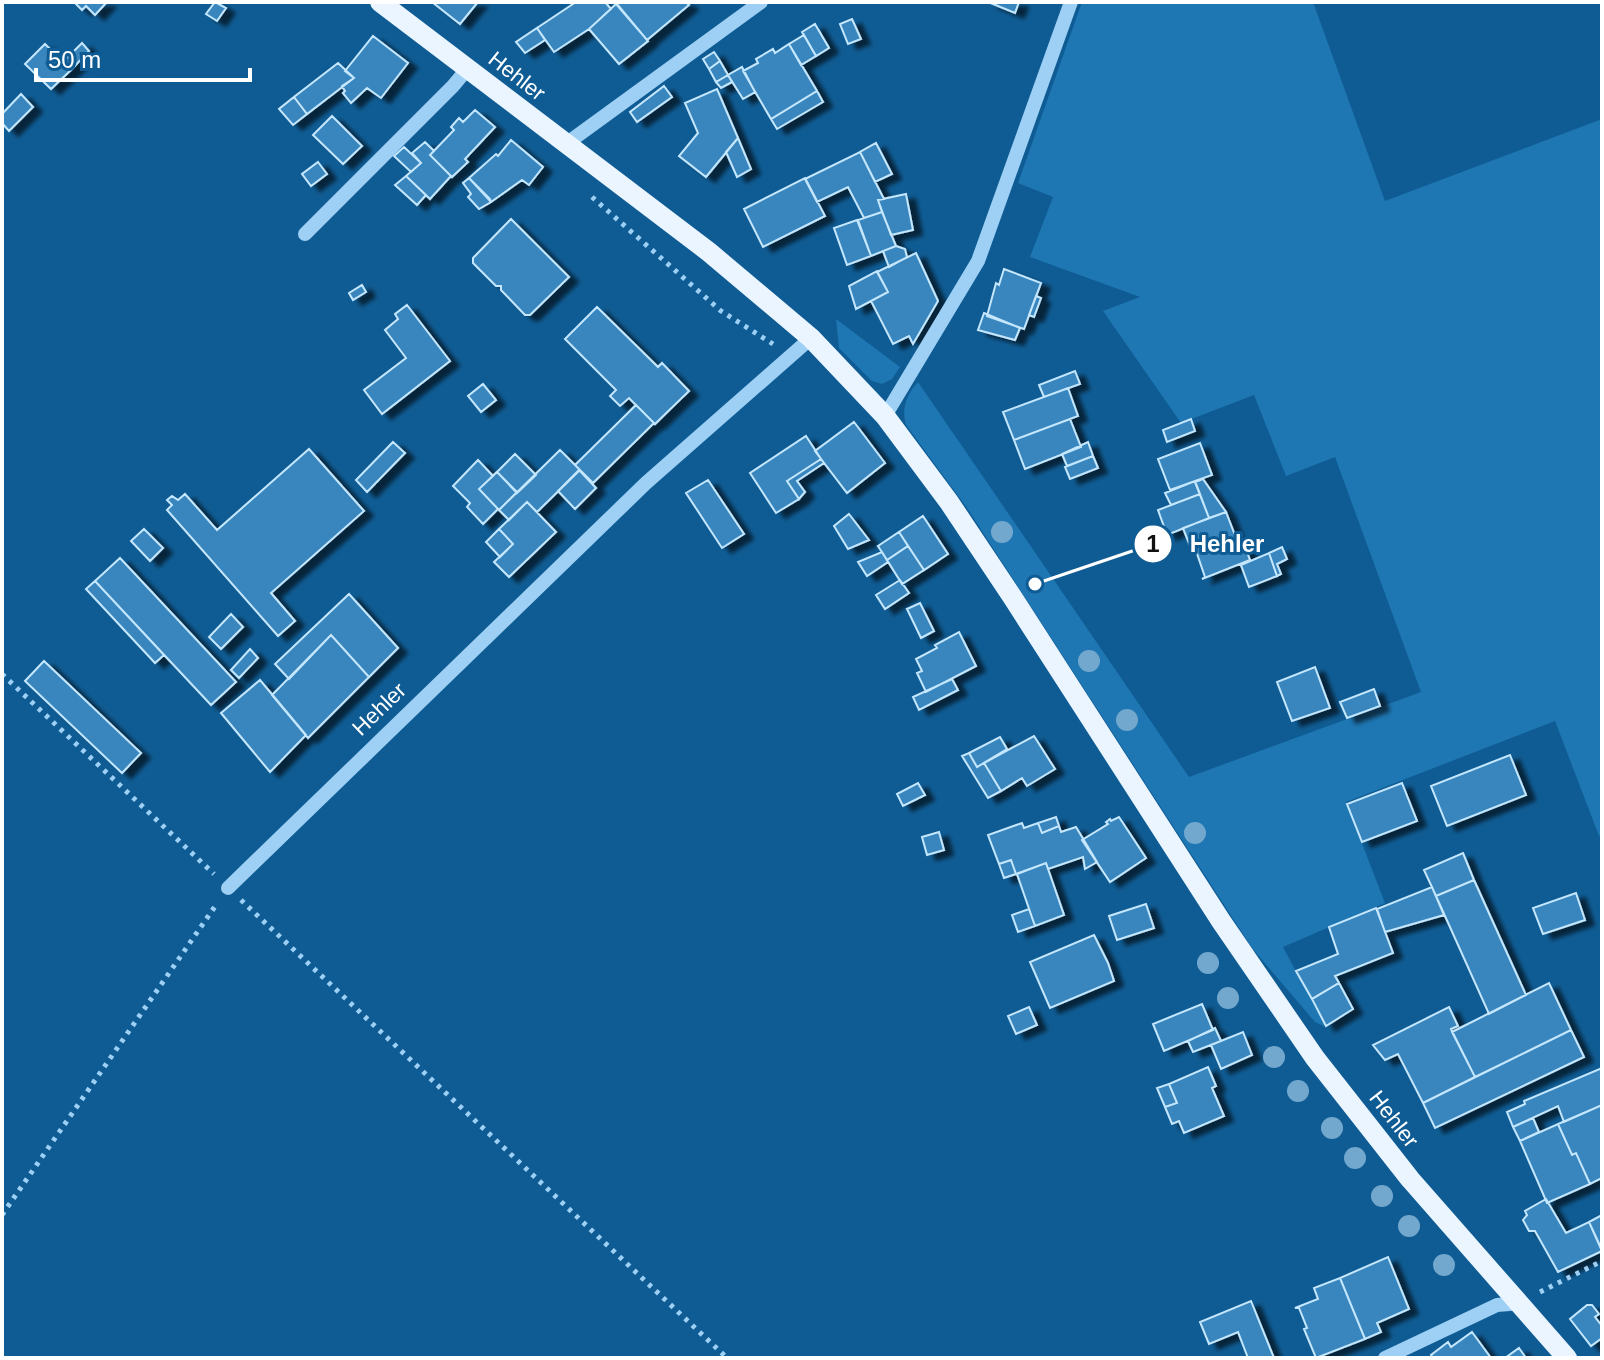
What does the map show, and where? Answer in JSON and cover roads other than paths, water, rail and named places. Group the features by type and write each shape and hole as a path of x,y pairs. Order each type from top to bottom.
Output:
{"main road":[{"name":"Hehler","path":"380,2 709,252 811,338 885,416 949,502 1221,921 1315,1058 1410,1179 1522,1303 1567,1358"}],"street":[{"path":"566,144 761,2"},
{"path":"885,416 978,261 1071,2"},
{"path":"305,234 468,68"},
{"name":"Hehler","path":"228,888 646,483 811,338"},
{"path":"1385,1358 1497,1305 1522,1303"}],"place":[{"name":"Hehler","path":"1035,584"}]}
